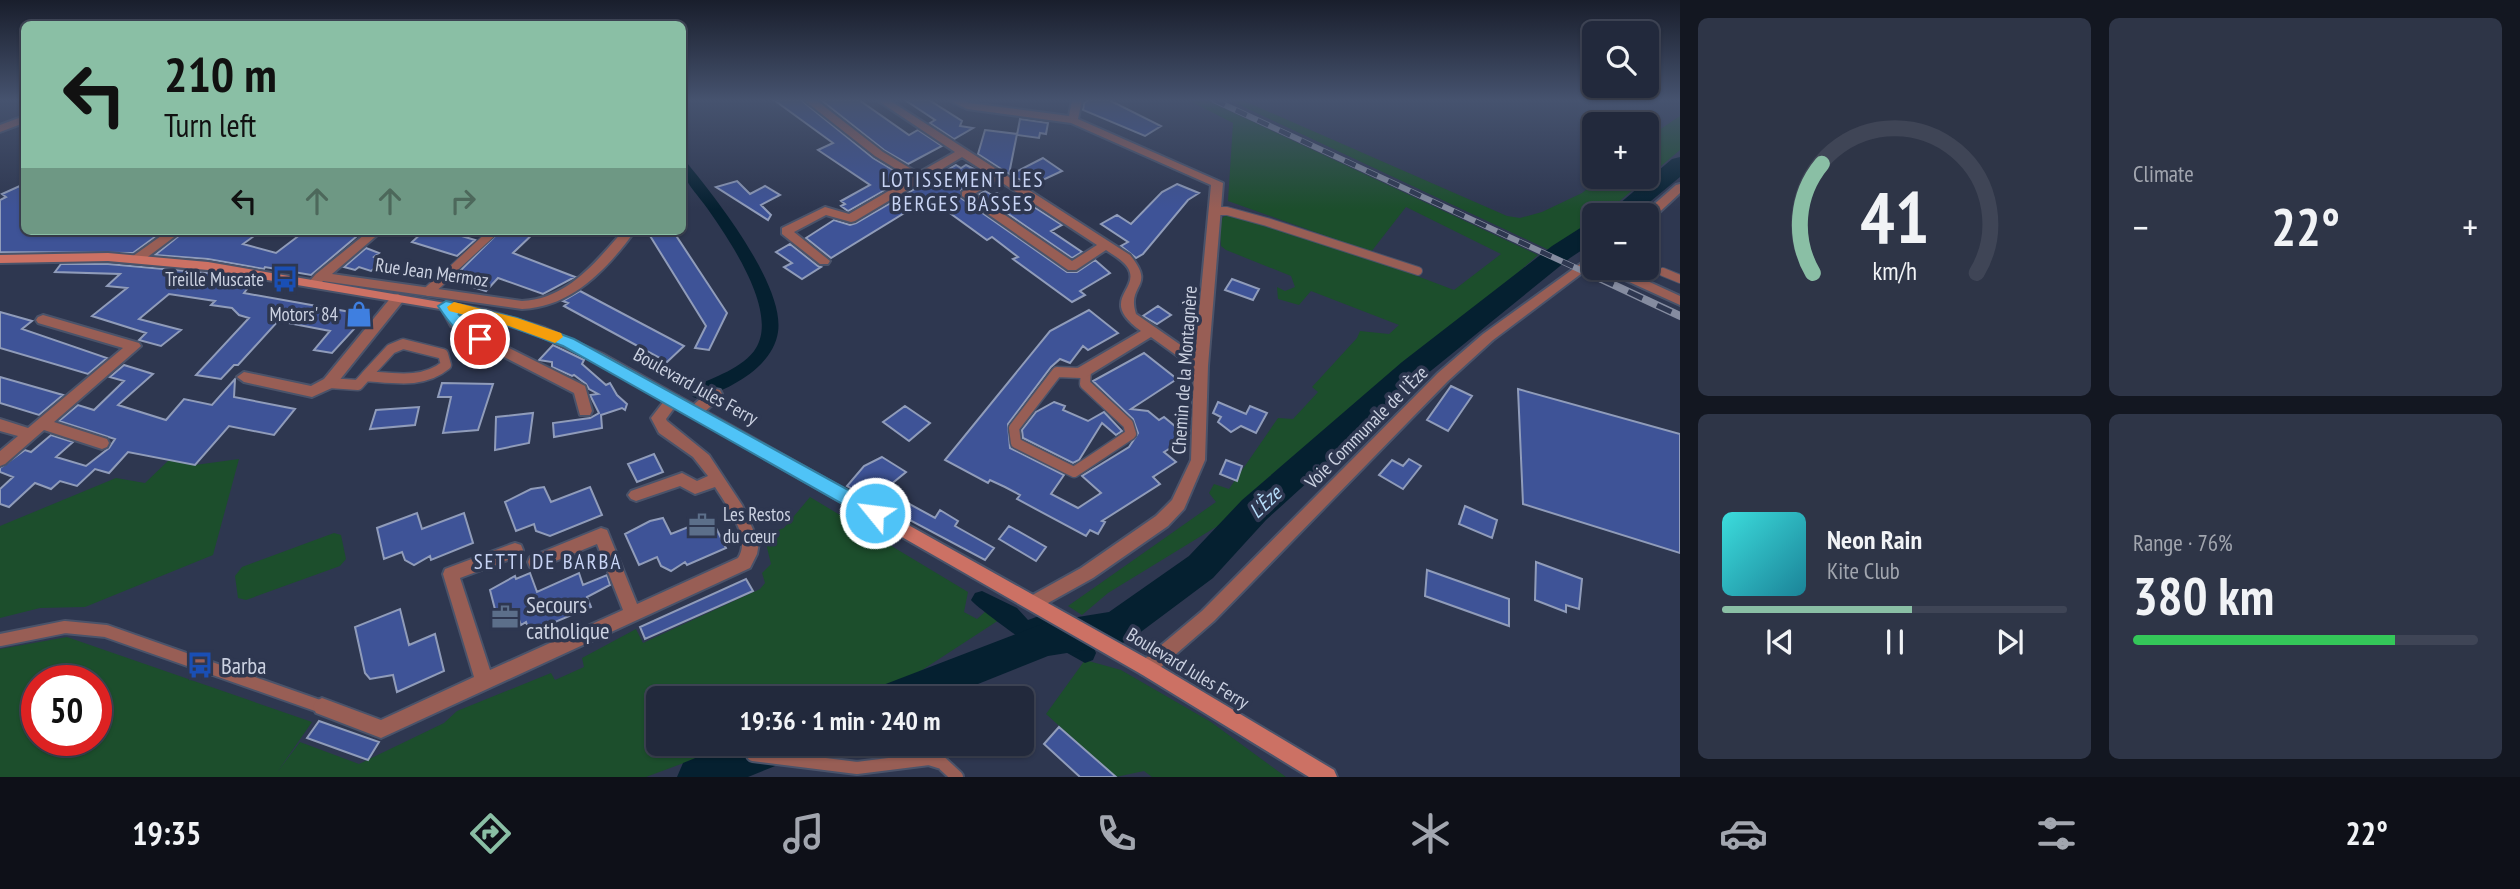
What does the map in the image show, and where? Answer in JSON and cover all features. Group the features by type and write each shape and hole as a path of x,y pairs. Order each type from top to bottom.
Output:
{"main road":[{"name":"Boulevard Jules Ferry","path":"0,259 76,256 136,258 316,281 512,321 559,339 598,357 1147,668 1327,777"},
{"name":"Boulevard Jules Ferry","path":"1299,761 1313,777"}],"street":[{"path":"856,136 917,177"},
{"path":"938,136 1126,258 1135,269 1137,278 1126,297 1126,307 1131,317 1201,366"},
{"name":"Chemin de la Montagnère","path":"1038,606 1162,521 1178,504 1198,460 1201,366 1217,183 1110,136"},
{"path":"824,261 786,232 825,211 851,218 962,152"},
{"path":"998,175 966,194 1072,267 1105,245"},
{"path":"1659,206 1680,187"},
{"path":"136,258 170,235"},
{"path":"316,281 371,235"},
{"name":"Rue Jean Mermoz","path":"316,281 429,291 522,305 549,303 560,299 585,277 625,235"},
{"name":"Voie Communale de l'Èze","path":"1147,668 1208,616 1443,377 1489,337 1582,268"},
{"path":"1635,280 1680,301"},
{"path":"244,377 312,392 329,383 398,298"},
{"path":"446,306 456,323 480,339 580,390 585,411"},
{"path":"0,460 134,346 43,320"},
{"path":"1084,372 1151,331"},
{"path":"695,412 715,394"},
{"path":"322,708 380,729 735,569 750,555 751,544 747,530 718,479 700,454 660,427 658,418 673,400"},
{"path":"0,425 36,429 102,443"},
{"path":"636,495 682,479 695,488 718,479"},
{"path":"536,562 601,535 633,614"},
{"path":"484,680 451,574 515,550"}],"lane":[{"path":"1214,211 1227,211 1267,222 1418,271"},
{"path":"429,291 490,235"},
{"path":"1663,272 1680,279"},
{"path":"329,383 358,385 366,376 391,349 403,344 443,354 446,365 437,375 420,379 366,376"},
{"path":"1057,372 1084,372 1085,384 1128,424 1131,434 1074,472 1016,443 1014,428 1057,372"},
{"path":"0,640 55,626 80,625 106,631 322,708"},
{"path":"759,756 826,767 874,768 900,762 935,760 950,768 957,777"}],"green space":[{"path":"1232,136 1284,136 1538,255 1247,508 1108,593 1082,615 1068,606 1216,502 1209,493 1214,484 1229,489 1278,418 1293,419 1318,392 1312,387 1357,338 1360,331 1389,334 1399,325 1311,291 1299,305 1278,299 1277,287 1285,291 1295,287 1291,276 1226,250 1221,246 1219,220 1225,216 1236,215 1367,257 1454,290 1501,254 1406,207 1371,252 1228,201"},
{"path":"1306,136 1325,136 1507,216 1520,218 1542,212 1587,189 1634,189 1617,203 1582,203 1582,231 1551,251"},
{"path":"1659,136 1680,136 1680,150 1659,168"},
{"path":"239,459 213,555 85,607 40,608 0,618 0,526 116,478 145,483 169,460 195,465"},
{"path":"810,497 968,592 964,612 977,619 986,611 999,620 916,674 884,686 646,686 646,756 703,756 646,777 0,777 0,649 67,637 312,722 278,771 300,742 359,764 444,723 457,711 551,673 555,680 584,667 582,658 636,629 643,643 760,589 765,583 762,573 771,564 764,535 784,528"},
{"path":"334,533 341,535 346,559 340,566 246,600 238,598 235,576 242,567"},
{"path":"1085,660 1121,670 1211,722 1286,777 1152,777 1144,771 1116,777 1046,714"}],"building":[{"path":"824,136 846,136 873,158 906,178 848,211 841,206 845,204 841,201 870,185 818,150 833,143"},
{"path":"867,136 927,136 942,146 908,164"},
{"path":"983,136 1017,136 1009,174 978,154"},
{"path":"1043,158 1062,171 1032,185 1010,175"},
{"path":"956,165 961,168 966,165 980,172 968,179 973,182 961,190 961,198 1067,272 1077,272 1095,260 1110,273 1080,291 1085,295 1072,302 1013,259 1018,257 992,237 987,240 929,198 831,258 806,238 834,220 850,225 856,223"},
{"path":"737,181 750,194 765,186 780,195 761,205 771,215 768,220 716,187"},
{"path":"1177,184 1199,193 1188,200 1143,254 1136,258 1121,246 1128,242 1101,224 1117,215 1131,224 1162,192"},
{"path":"21,185 21,235 158,235 133,253 0,252 0,200 6,197 2,194"},
{"path":"985,191 992,195 997,193 1026,212 1034,207 1062,225 1051,231 1082,252 1072,258 979,194"},
{"path":"180,235 255,235 243,244 276,253 300,235 358,235 311,275 208,259 155,255"},
{"path":"420,235 458,235 475,240 457,256 412,242"},
{"path":"496,235 532,235 513,253 575,277 543,294 498,278 486,291 451,280"},
{"path":"649,235 676,235 727,313 709,350 695,348 706,326"},
{"path":"790,244 821,267 802,279 784,267 792,263 776,252"},
{"path":"366,248 379,253 374,257 384,261 371,271 359,267 355,270 344,267"},
{"path":"61,264 108,264 254,280 244,293 367,315 332,353 314,350 330,331 278,321 238,365 234,365 221,379 196,375 249,318 239,315 232,308 211,305 215,301 169,294 139,319 181,330 161,346 139,340 146,333 92,316 127,288 107,286 120,274 55,272"},
{"path":"1232,279 1259,289 1253,300 1225,290"},
{"path":"580,291 684,346 667,362 564,306 568,303 563,301"},
{"path":"1158,306 1171,315 1157,324 1143,316"},
{"path":"1089,310 1118,333 1088,350 1083,346 1070,363 1060,359 1051,367 1008,424 1010,448 1064,475 1051,494 1078,508 1101,493 1082,476 1129,447 1138,433 1133,419 1093,381 1144,353 1177,379 1131,409 1148,411 1159,420 1164,417 1188,437 1164,452 1176,462 1153,477 1160,484 1102,521 1105,522 1098,534 1090,530 1086,536 1017,499 1020,495 990,480 988,483 945,460 1050,331"},
{"path":"0,312 32,321 22,329 107,358 88,374 0,348"},
{"path":"553,345 584,360 582,364 606,385 610,383 617,395 627,404 625,410 622,408 601,415 602,428 554,437 553,423 590,418 599,413 590,395 598,394 574,375 552,367 552,362 539,360"},
{"path":"124,365 153,374 118,405 166,420 184,399 212,405 235,379 234,397 295,409 274,435 229,426 195,465 128,452 109,473 95,469 77,486 60,481 51,489 35,483 9,507 0,504 0,489 13,477 0,472 0,468 25,450 31,452 51,435 73,442 56,457 86,466 109,448 115,439 59,421 78,405 94,410 124,381 110,377"},
{"path":"0,377 63,395 39,415 0,403"},
{"path":"442,383 493,384 478,430 443,433 451,397 438,397"},
{"path":"1451,386 1472,396 1448,431 1427,420"},
{"path":"1518,389 1680,434 1680,553 1523,504"},
{"path":"1054,402 1065,406 1063,410 1088,421 1104,412 1122,431 1116,435 1102,423 1079,460 1073,463 1023,438 1022,430 1036,412"},
{"path":"1218,402 1246,414 1250,406 1267,413 1256,433 1241,426 1231,432 1218,422 1221,417 1213,413"},
{"path":"905,406 930,423 909,441 883,422"},
{"path":"419,407 415,425 370,429 376,410"},
{"path":"533,413 529,443 495,450 496,417"},
{"path":"654,454 663,472 637,482 628,464"},
{"path":"882,457 906,472 884,490 935,518 940,510 958,521 955,526 994,548 985,560 910,520 909,522 847,486 864,466"},
{"path":"1409,459 1421,466 1403,489 1379,475 1392,460 1403,466"},
{"path":"1226,460 1242,466 1237,481 1220,474"},
{"path":"544,487 551,502 590,487 602,515 550,536 536,531 534,524 516,531 505,502 531,489"},
{"path":"1465,506 1497,520 1492,538 1459,524"},
{"path":"417,513 422,529 464,513 473,543 431,560 430,556 414,565 405,560 402,552 384,559 377,528"},
{"path":"663,518 671,534 711,518 726,548 687,565 685,562 671,571 661,566 657,557 639,565 625,534 650,521"},
{"path":"1009,526 1046,547 1036,561 999,539"},
{"path":"1536,562 1582,579 1579,609 1566,605 1566,612 1535,600"},
{"path":"1427,570 1509,599 1509,626 1425,596"},
{"path":"530,573 537,592 579,573 583,585 607,575 610,585 587,597 591,607 548,625 547,622 530,633 526,622 521,625 518,617 499,625 490,590 515,576 516,579"},
{"path":"746,579 753,591 645,639 640,627"},
{"path":"400,609 409,645 435,634 444,671 397,692 393,675 370,679 365,673 355,627"},
{"path":"319,721 379,742 368,760 307,738"},
{"path":"1059,727 1116,777 1080,777 1044,744"}],"waterway":[{"name":"L'Èze","path":"1636,203 1680,164"},
{"path":"686,171 728,227 744,254 768,307 771,330 765,349 752,363 699,392"},
{"name":"L'Èze","path":"928,686 1047,639 1117,628 1201,567 1254,510 1412,370 1561,252 1582,239"},
{"path":"982,600 1009,615 1025,631 1039,626 1085,653"},
{"name":"L'Èze","path":"697,777 750,756"}],"railway":[{"path":"1292,136 1582,271"},
{"path":"1603,280 1680,316"}],"slow traffic":[{"path":"454,307 512,321 555,337"}],"place":[{"name":"Treille Muscate","path":"285,279"},
{"name":"Motors' 84","path":"359,314"},
{"name":"Les Restos du cœur","path":"702,525"},
{"name":"Secours catholique","path":"505,617"},
{"name":"Barba","path":"200,665"}],"district":[{"name":"LOTISSEMENT LES BERGES BASSES","path":"963,191"},
{"name":"SETTI DE BARBA","path":"548,561"}],"route":[{"path":"480,339 456,323 446,306 512,321 569,343 875,513"}]}
